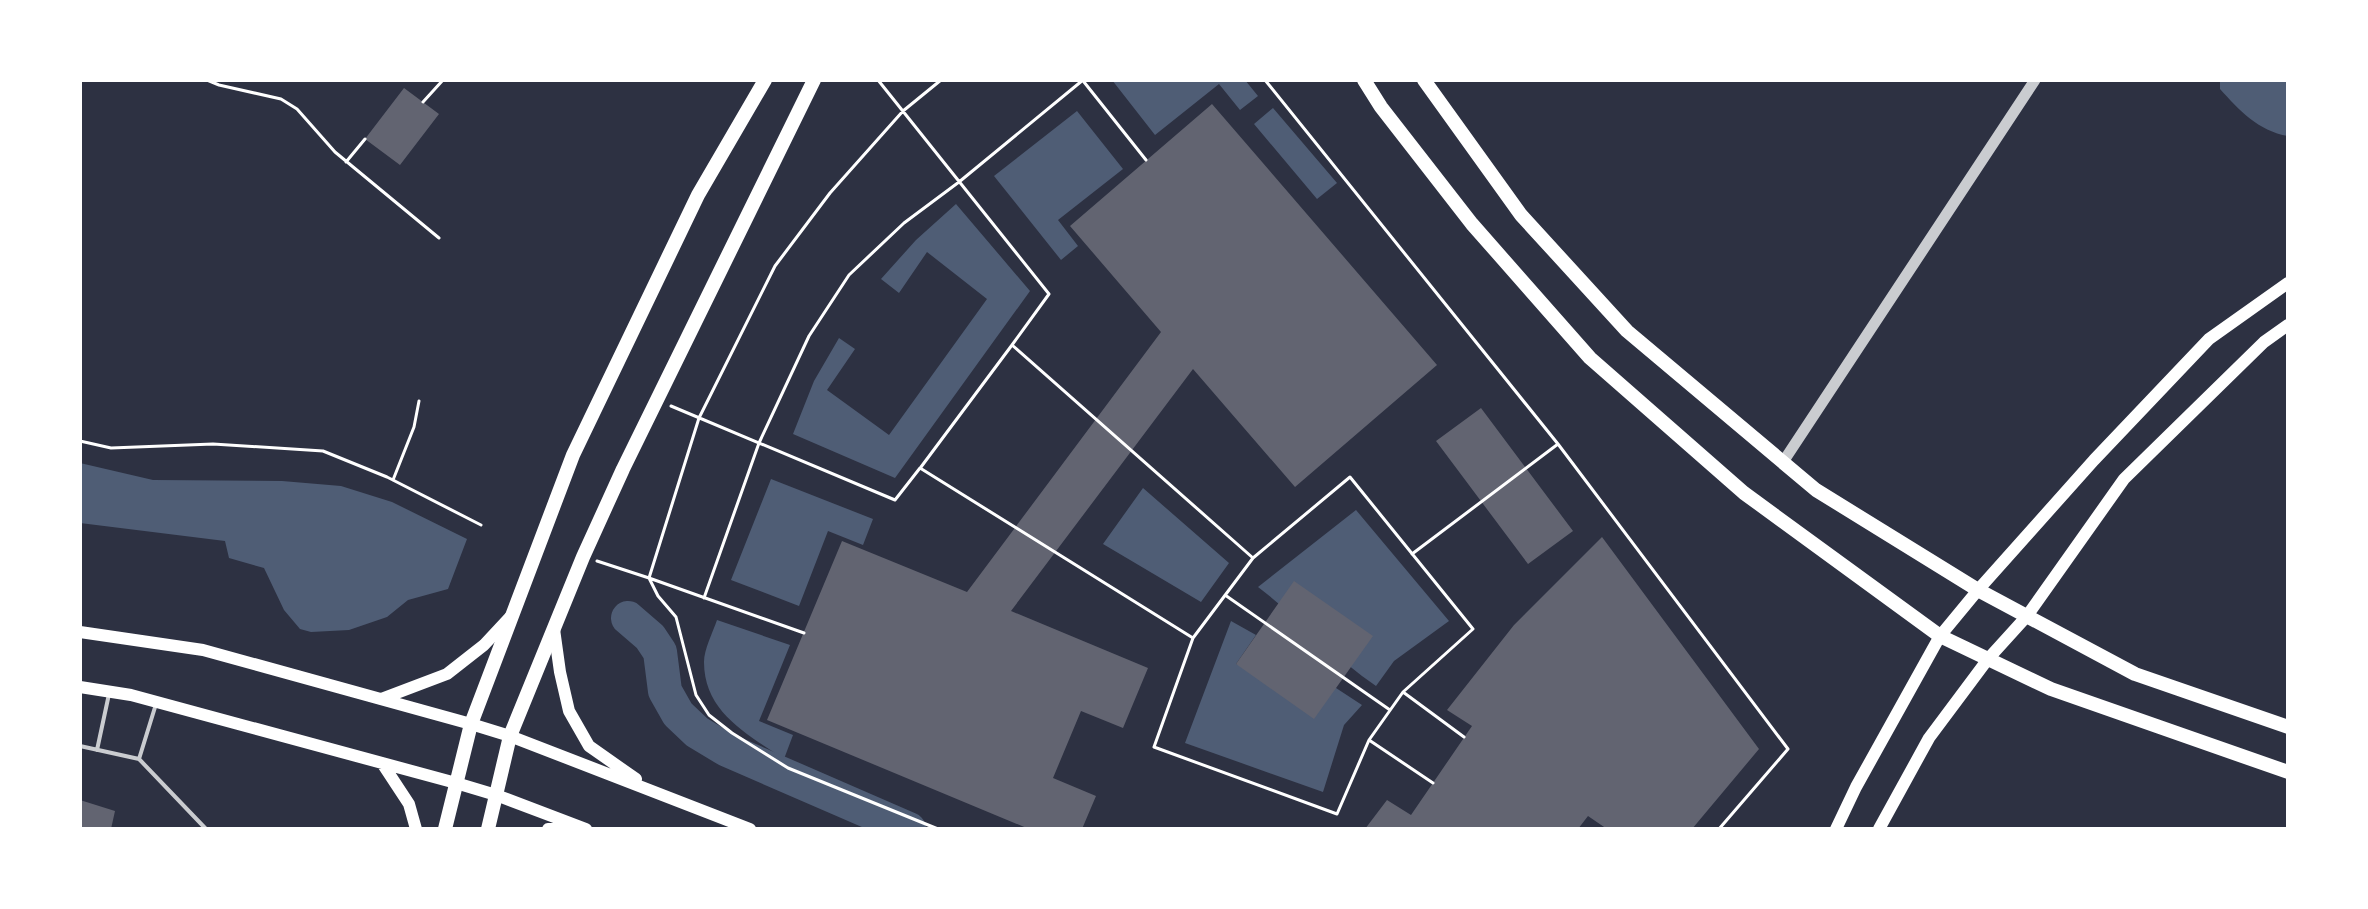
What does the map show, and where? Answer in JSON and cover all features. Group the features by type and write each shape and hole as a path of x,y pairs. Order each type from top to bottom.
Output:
{"main road":[{"path":"445,829 471,724 580,440 698,195 765,80"},
{"path":"488,829 510,736 583,557 656,400 814,80"},
{"path":"1364,80 1381,107 1472,224 1590,358 1744,493 1940,636 2051,689 2288,772"},
{"path":"1424,80 1521,215 1627,331 1816,490 1978,590 2135,674 2288,727"},
{"path":"1836,829 1940,636 1978,590 2094,460 2209,339 2288,283"},
{"path":"1879,829 1929,738 1988,659 2027,616 2124,479 2264,342 2288,325"},
{"path":"381,699 447,674 484,645 513,613"},
{"path":"554,629 569,711 589,746 656,792"},
{"path":"80,632 203,650 471,724 510,736 750,829"},
{"path":"80,687 157,702 456,783 585,828"},
{"path":"382,763 409,804 416,829"},
{"path":"548,829 585,828"}],"street":[{"path":"1783,462 2035,80"}],"lane":[{"path":"97,750 109,692"},
{"path":"139,759 157,702"},
{"path":"80,746 139,759 206,829"}],"path":[{"path":"207,80 281,99 297,109 346,162 439,238"},
{"path":"423,102 443,80"},
{"path":"656,400 895,500 1049,294 878,80"},
{"path":"938,829 788,768 709,715 696,695 676,617 658,596 649,578 699,418 775,266 830,193 903,111 941,80"},
{"path":"704,598 759,443 809,336 849,275 904,223 1083,80 1146,160"},
{"path":"1265,80 1558,444 1788,749 1719,829"},
{"path":"346,162 365,139"},
{"path":"1012,345 1253,558"},
{"path":"393,480 414,427 419,401"},
{"path":"80,441 111,448 213,444 323,451 393,480 481,525"},
{"path":"1412,554 1558,444"},
{"path":"920,468 1193,638"},
{"path":"1350,477 1412,554 1473,629 1403,692 1369,740 1337,814 1154,747 1193,638 1253,558 1350,477"},
{"path":"583,557 804,633"},
{"path":"1225,595 1390,710"},
{"path":"1403,692 1464,737"},
{"path":"1369,740 1433,783"}],"water":[{"path":"1112,80 1245,80 1258,96 1240,110 1219,84 1155,135"},
{"path":"2220,80 2288,80 2288,136 2267,130 2250,118 2220,89"},
{"path":"1273,108 1337,183 1317,199 1254,124"},
{"path":"1077,111 1123,169 1058,220 1078,246 1061,260 994,176"},
{"path":"956,204 1030,291 895,478 793,434 814,381 839,338 855,349 827,390 889,435 987,299 927,252 899,293 881,279 916,240"},
{"path":"80,463 153,480 282,481 341,486 392,502 467,539 448,589 408,600 387,617 349,630 311,632 300,629 284,610 264,568 229,558 225,541 80,523"},
{"path":"771,479 873,519 863,545 828,531 799,606 731,580"},
{"path":"1143,488 1229,563 1201,602 1103,544"},
{"path":"1356,510 1449,621 1394,661 1376,686 1258,587"},
{"path":"717,620 790,645 759,721 793,735 784,759 742,731 711,695 704,662"},
{"path":"1231,621 1256,635 1236,664 1336,688 1362,705 1344,725 1323,792 1185,743"}],"building":[{"path":"404,88 439,114 400,165 365,139"},
{"path":"1212,104 1437,365 1295,487 1193,369 1011,611 1148,668 1123,728 1081,711 1053,778 1096,796 1082,829 1029,829 767,720 842,541 967,592 1161,332 1070,226"},
{"path":"1481,408 1573,531 1528,564 1436,441"},
{"path":"1602,537 1759,749 1692,829 1607,829 1588,816 1578,829 1365,829 1387,800 1411,815 1472,726 1447,710 1514,625"},
{"path":"1294,581 1373,636 1314,719 1236,664"},
{"path":"80,800 115,811 111,829 80,829"}],"waterway":[{"path":"628,618 650,637 660,652 665,691 678,714 697,732 727,750 909,829"}]}
